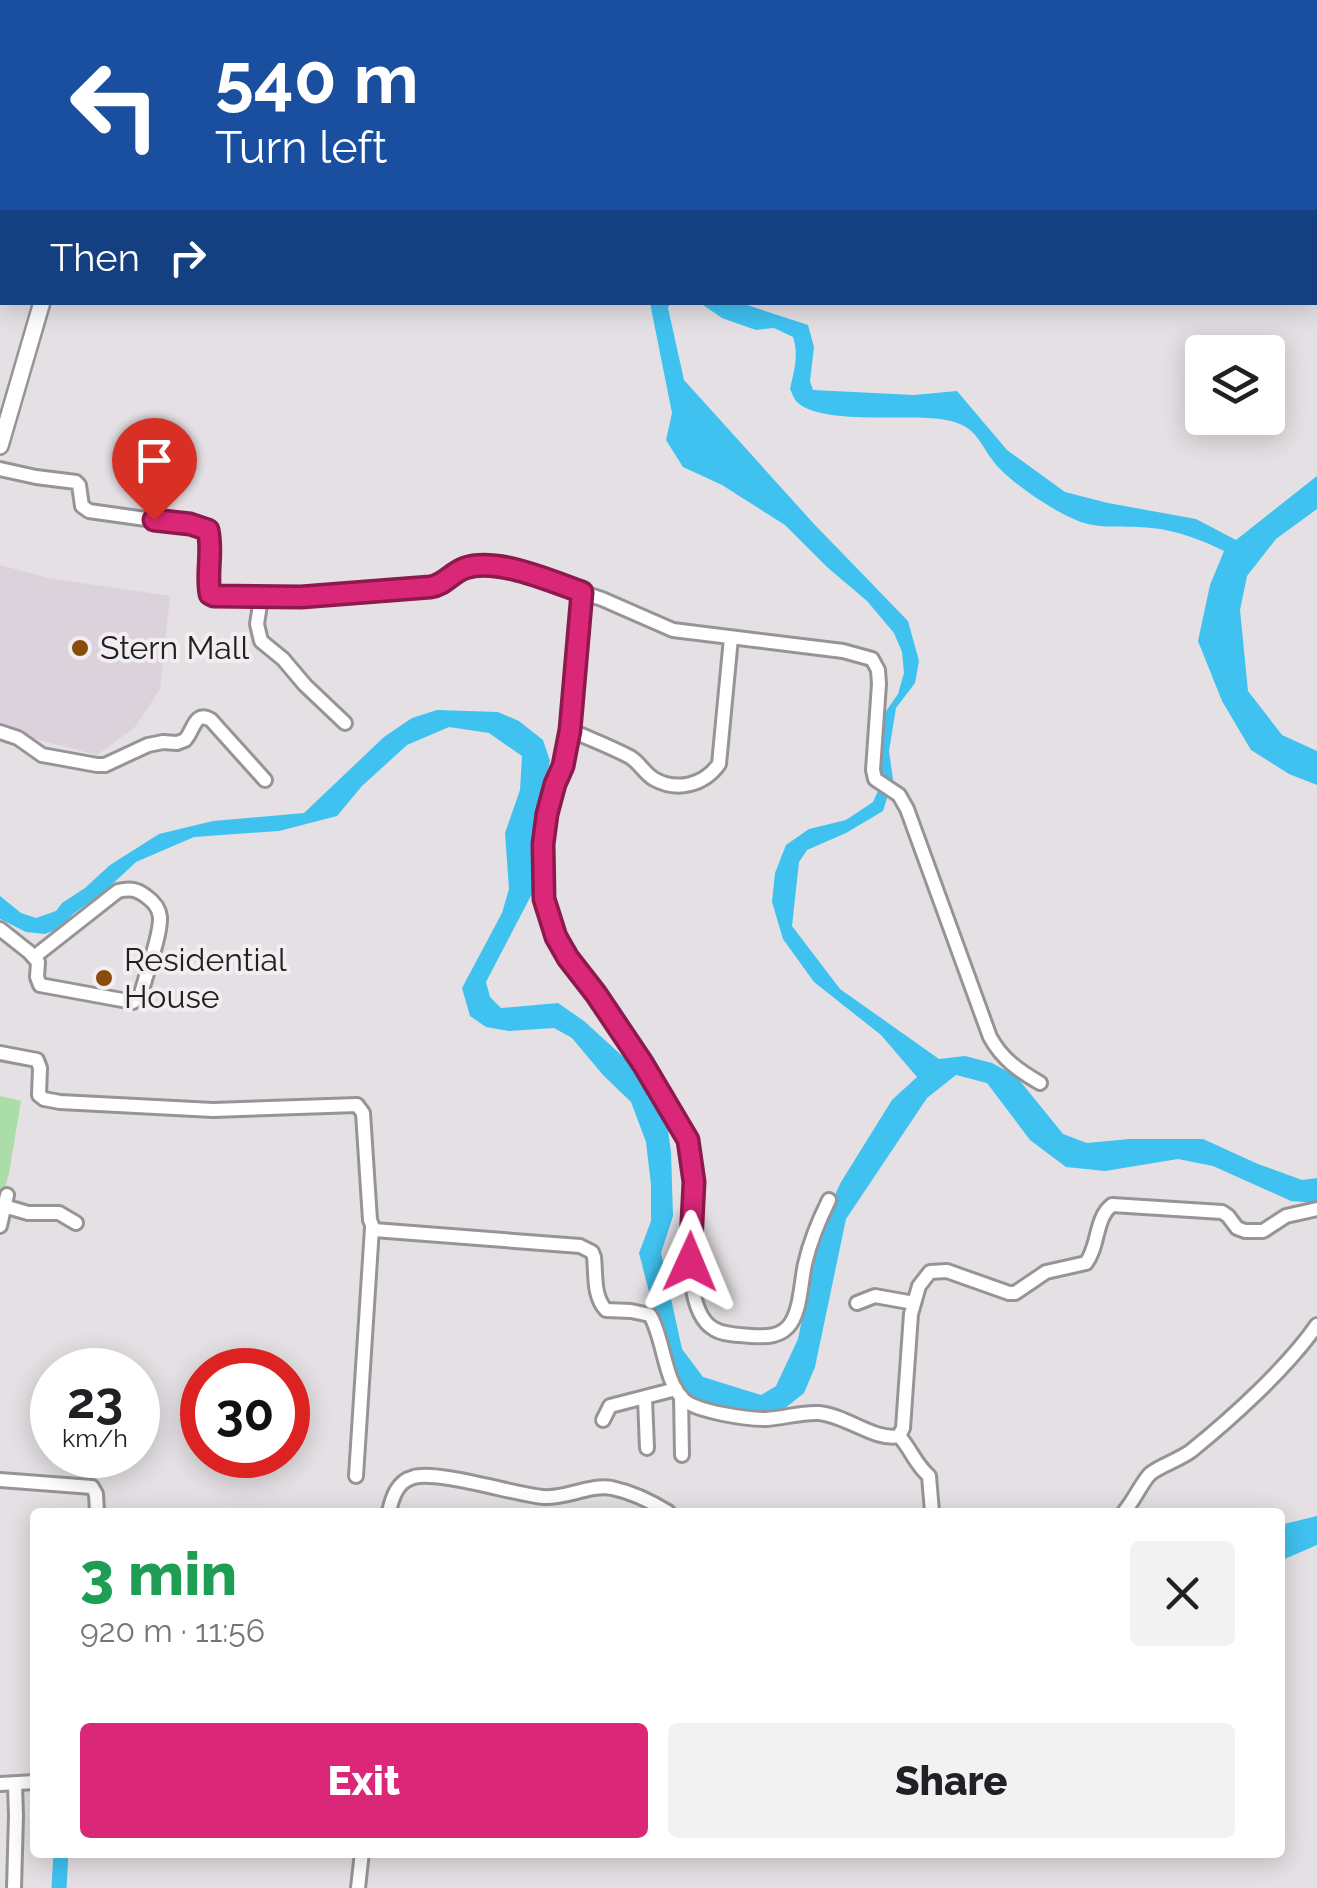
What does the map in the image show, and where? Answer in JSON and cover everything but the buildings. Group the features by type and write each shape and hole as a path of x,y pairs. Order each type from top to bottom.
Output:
{"main road":[{"path":"0,446 41,305"}],"street":[{"path":"0,469 76,482 82,506 89,511 203,527 210,540 210,594 261,598 430,587 439,586 460,570 480,566 510,569 582,592 673,630 843,651 872,659 878,670 875,779 894,791 907,809 990,1037 1010,1062 1040,1083"},
{"path":"582,592 570,730 547,814 542,865 544,899 556,937 568,958 634,1050 688,1140 694,1182 692,1284 708,1325 727,1333 763,1337 776,1335 788,1326 799,1299 810,1247 829,1200"},
{"path":"261,598 257,624 261,641 345,723"},
{"path":"570,730 628,756 658,781 683,786 702,779 719,764 731,638"},
{"path":"0,732 18,738 42,755 97,766 148,745 184,740 194,722 206,717 264,780"},
{"path":"0,929 38,962 40,985 133,1002 141,994 158,928 158,910 138,891 124,889 34,957"},
{"path":"0,1053 37,1060 39,1094 60,1102 224,1110 357,1105 364,1120 372,1228 356,1476"},
{"path":"0,1226 6,1201 28,1213 58,1213 76,1223"},
{"path":"899,1436 904,1428 908,1340 914,1303 924,1276 936,1270 947,1271 1015,1294 1046,1272 1086,1263 1093,1252 1102,1216 1112,1205 1222,1212 1237,1228 1251,1232 1268,1230 1286,1216 1317,1209"},
{"path":"372,1228 587,1248 594,1257 601,1305 606,1310 650,1315 678,1393 682,1454"},
{"path":"857,1303 874,1296 914,1303"},
{"path":"1127,1508 1149,1475 1186,1455 1218,1428 1304,1345 1317,1325"},
{"path":"603,1420 610,1406 678,1393 697,1407 738,1416 825,1414 840,1416 879,1435 899,1436"},
{"path":"645,1398 646,1448"},
{"path":"899,1436 910,1448 915,1464 929,1476 932,1508"},
{"path":"390,1508 394,1494 405,1481 419,1476 547,1498 608,1488 660,1508"},
{"path":"0,1480 92,1487 98,1508"},
{"path":"0,1784 30,1782"},
{"path":"14,1888 15,1784"},
{"path":"358,1888 361,1858"}],"shaded area":[{"name":"Stern Mall","path":"0,565 48,578 170,596 160,689 135,727 97,755 0,730"}],"green space":[{"path":"0,1096 21,1101 0,1206"}],"water":[{"path":"650,305 669,305 684,380 908,621 919,661 915,683 896,708 889,751 893,779 883,811 807,850 799,862 792,926 840,989 939,1059 965,1056 992,1063 1016,1076 1063,1134 1087,1143 1203,1139 1302,1180 1317,1178 1317,1203 1291,1201 1213,1166 1178,1159 1105,1171 1066,1167 1030,1140 987,1083 956,1075 927,1098 846,1219 815,1367 804,1393 784,1409 759,1414 731,1412 696,1402 680,1387 661,1338 639,1253 651,1221 651,1185 646,1142 631,1102 572,1038 554,1028 509,1031 486,1027 470,1016 462,988 502,913 509,889 505,833 520,790 522,756 489,733 449,727 407,745 362,786 337,816 279,831 194,837 136,862 60,928 45,934 26,932 0,919 0,896 21,913 36,918 56,911 110,865 159,834 213,821 304,813 384,737 412,718 437,710 498,712 519,721 543,740 550,761 534,824 534,890 486,982 490,997 501,1008 558,1003 630,1063 665,1109 673,1216 661,1253 682,1349 703,1377 761,1395 776,1386 798,1339 822,1223 841,1182 892,1100 917,1077 881,1035 814,982 783,939 772,902 775,873 786,845 809,829 846,820 873,802 882,782 877,763 884,714 898,694 904,673 902,652 894,633 867,601 785,525 722,485 683,467 666,440 672,413"},
{"path":"703,305 747,305 808,325 814,347 810,381 813,390 914,395 957,391 1007,450 1065,492 1196,519 1236,540 1317,476 1317,509 1276,539 1247,576 1240,610 1248,691 1282,735 1317,751 1317,785 1289,774 1251,750 1222,701 1198,641 1210,585 1224,551 1170,531 1094,525 1067,516 1007,476 972,432 957,423 931,418 845,416 809,409 797,402 790,389 796,357 793,337 774,328 756,330 722,318"},
{"path":"1317,1516 1317,1545 1285,1559 1285,1524"}],"waterway":[{"path":"59,1888 61,1858"}],"place":[{"name":"Stern Mall","path":"80,648"},
{"name":"Residential House","path":"104,978"}],"route":[{"path":"154,520 208,530 208,586 214,596 301,597 439,586 460,570 480,566 510,569 582,592 570,730 547,814 543,844 544,899 556,937 568,958 643,1064 688,1140 694,1182 690,1262"}]}
